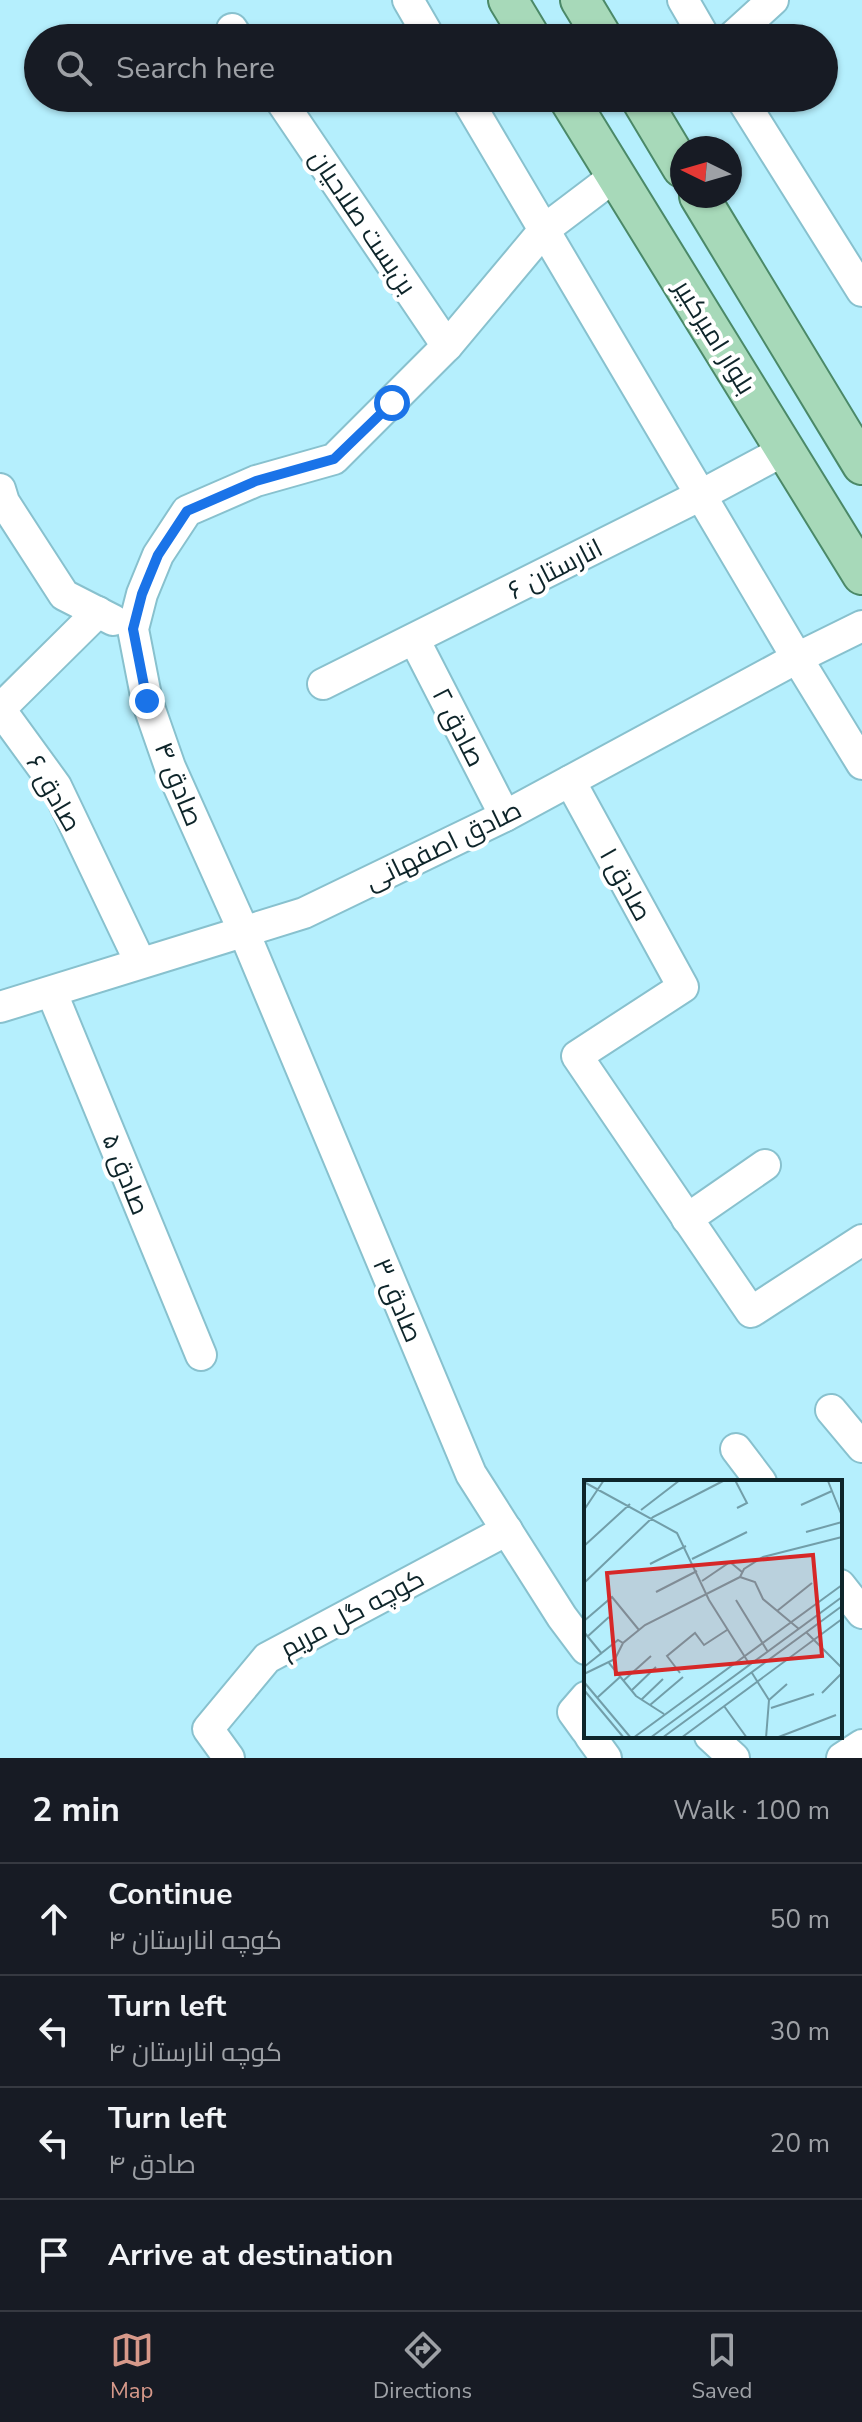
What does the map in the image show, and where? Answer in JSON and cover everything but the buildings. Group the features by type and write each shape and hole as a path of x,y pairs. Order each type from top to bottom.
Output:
{"main road":[{"path":"508,0 523,24"},
{"path":"580,0 595,24"},
{"name":"بلوار امیرکبیر","path":"576,112 862,575"},
{"path":"654,112 670,144"},
{"path":"706,208 862,465"}],"street":[{"path":"408,0 422,24"},
{"path":"683,0 697,24"},
{"path":"746,24 773,0"},
{"name":"بن‌بست صلاحیان","path":"288,112 447,346"},
{"path":"474,112 862,764"},
{"path":"750,112 862,291"},
{"path":"0,489 4,502 64,595 133,629 142,594 158,555 187,511 256,481 334,459 447,346 545,229 615,176"},
{"name":"انارستان ۶","path":"323,684 785,450"},
{"name":"صادق ۶","path":"98,612 0,709 56,786 140,962"},
{"name":"صادق اصفهانی","path":"0,1007 304,913 505,816 862,626"},
{"name":"صادق ۴","path":"133,629 147,701 170,767 244,932"},
{"name":"صادق ۲","path":"414,639 505,816"},
{"name":"صادق ۱","path":"570,781 683,987 577,1056 687,1219"},
{"name":"صادق ۳","path":"244,932 471,1474 584,1646"},
{"name":"صادق ۵","path":"52,993 201,1355"},
{"path":"765,1165 687,1219 751,1312 862,1240"},
{"path":"831,1410 862,1447"},
{"path":"736,1449 759,1480"},
{"name":"کوچه گل مریم","path":"229,1758 208,1729 267,1658 507,1530"},
{"path":"842,1588 862,1613"},
{"path":"584,1699 573,1712 584,1727"},
{"path":"591,1738 606,1758"},
{"path":"712,1738 734,1758"},
{"path":"842,1758 862,1745"}],"route":[{"path":"147,701 133,629 142,594 158,555 187,511 256,481 334,459 392,403"}]}
